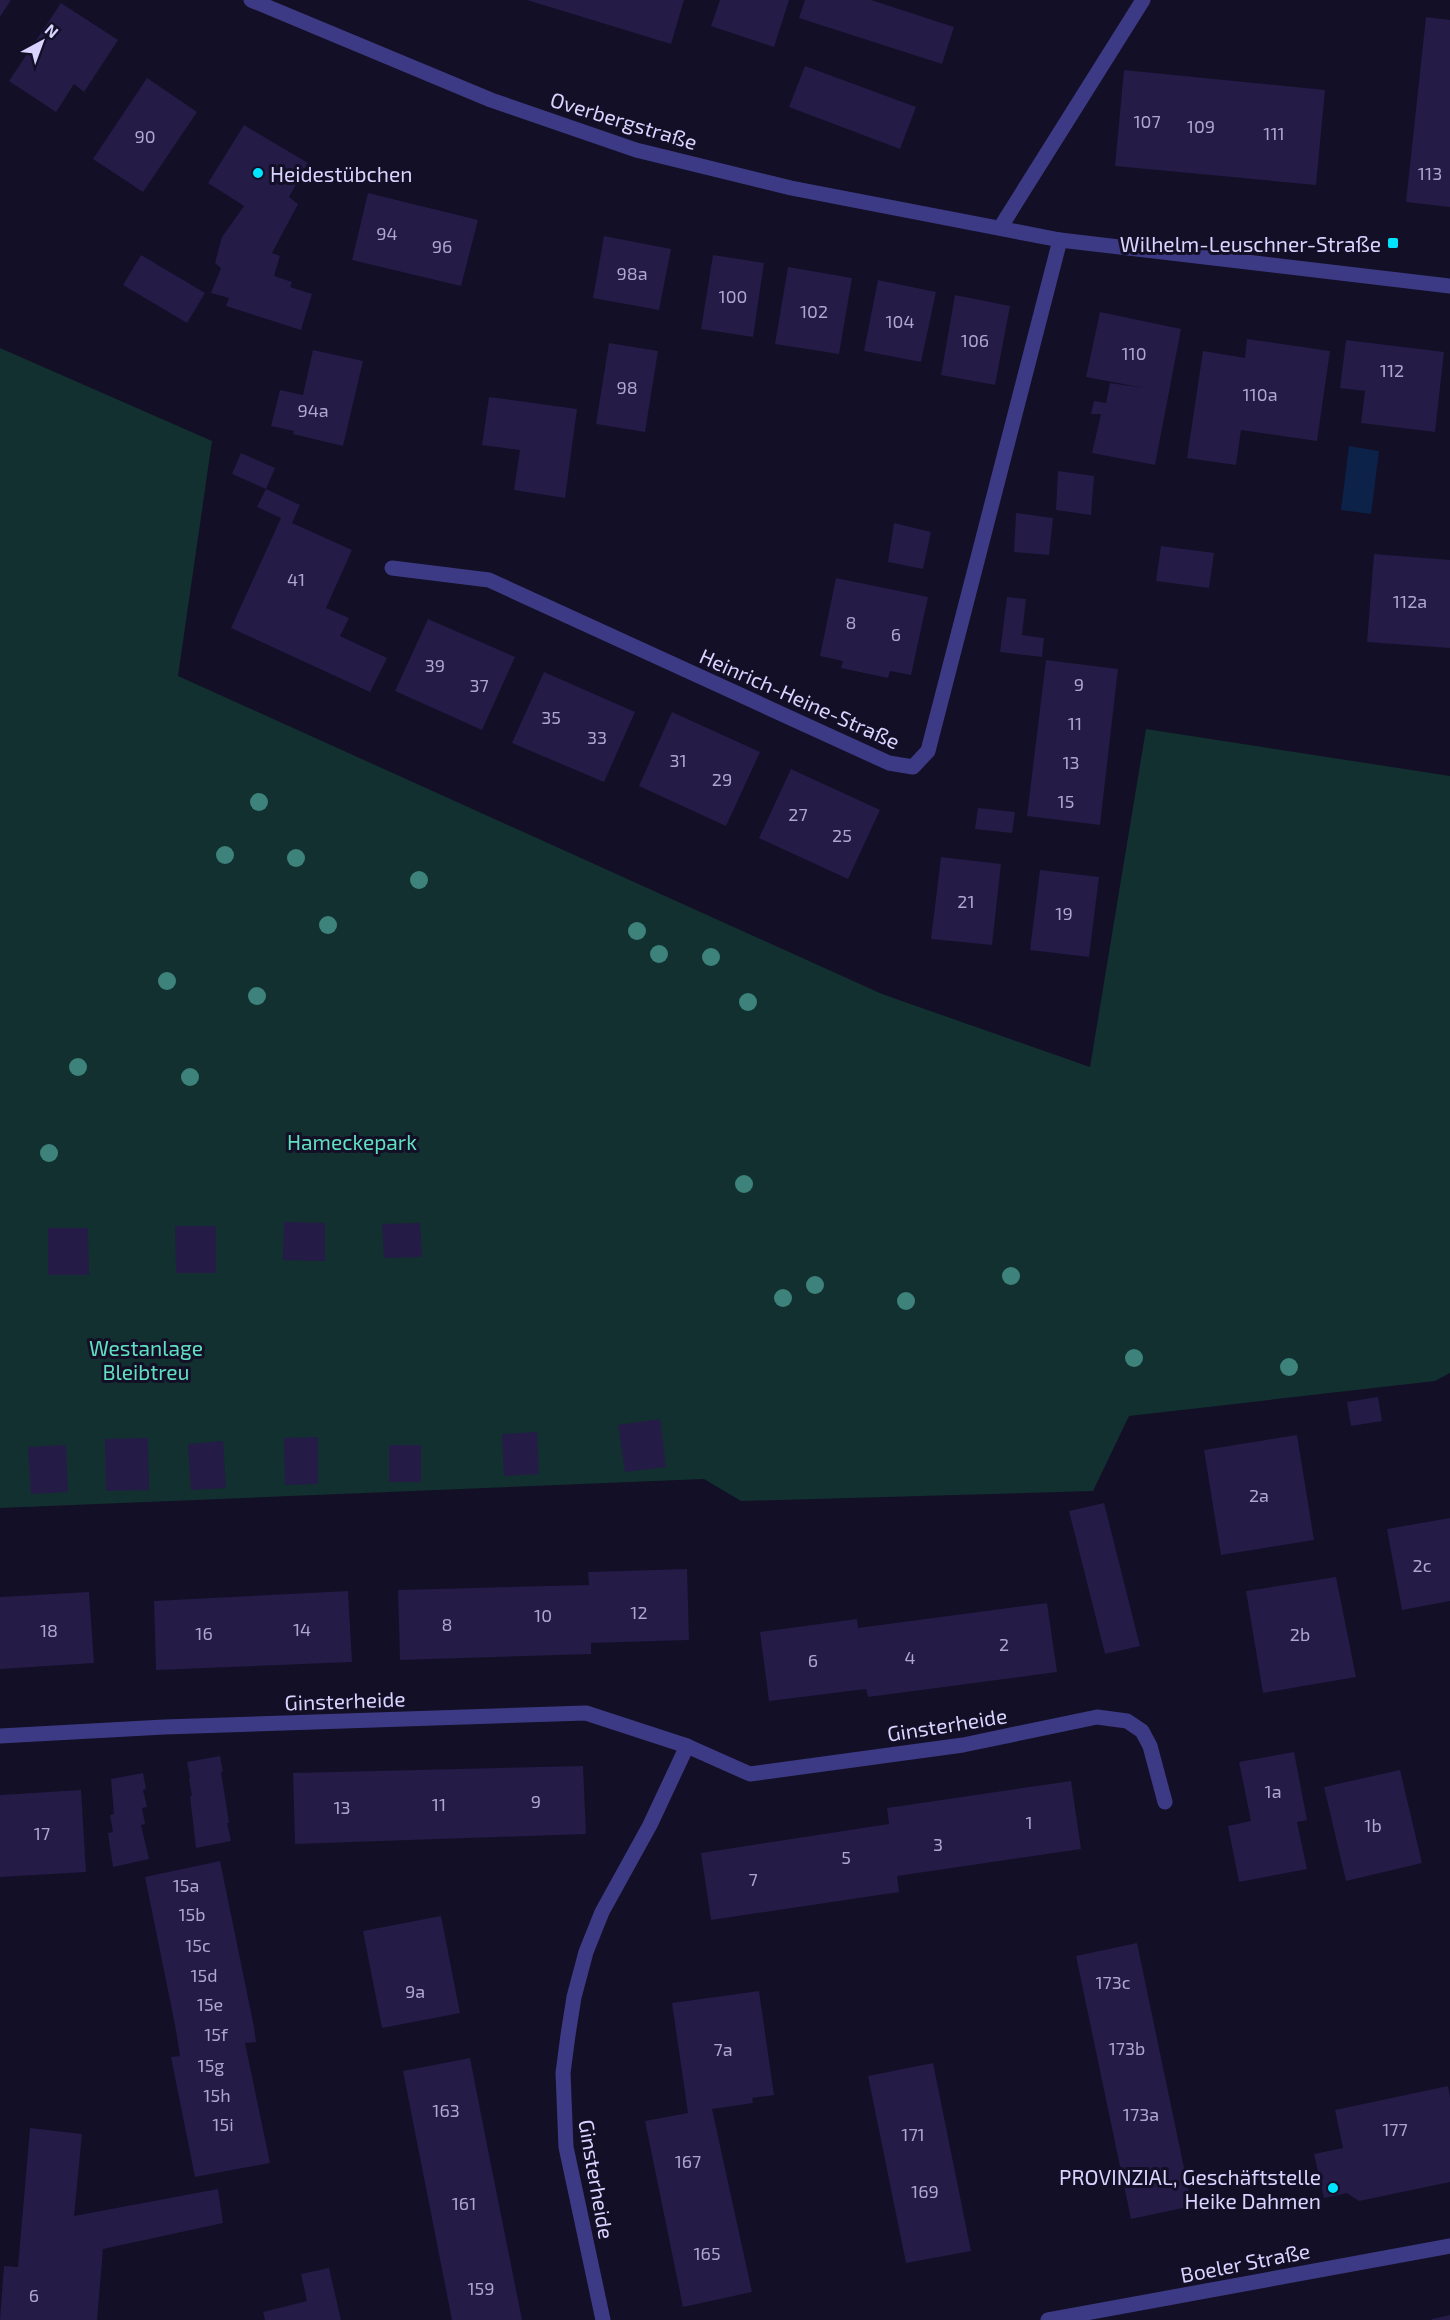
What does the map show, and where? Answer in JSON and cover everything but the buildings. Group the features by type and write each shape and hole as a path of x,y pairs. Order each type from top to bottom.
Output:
{"street":[{"name":"Overbergstraße","path":"251,0 490,100 636,150 790,188 1060,240 1450,286"},
{"path":"1000,228 1143,0"},
{"name":"Heinrich-Heine-Straße","path":"392,568 489,580 889,763 913,767 928,751 1060,240"},
{"name":"Ginsterheide","path":"0,1737 164,1727 586,1713 687,1746 750,1774 963,1745 1097,1717 1127,1721 1142,1731 1150,1746 1165,1802"},
{"name":"Ginsterheide","path":"603,2320 566,2147 563,2073 568,2035 574,1997 586,1952 602,1912 650,1825 687,1746"},
{"name":"Boeler Straße","path":"1048,2320 1450,2246"}],"green space":[{"name":"Hameckepark","path":"0,348 212,441 178,676 882,994 1090,1067 1146,729 1450,776 1450,1373 1435,1381 1129,1416 1093,1491 741,1501 704,1479 0,1508"}],"water":[{"path":"1349,446 1379,451 1371,514 1341,510"}],"place":[{"name":"Heidestübchen","path":"258,173"},
{"name":"Wilhelm-Leuschner-Straße","path":"1393,243"},
{"name":"PROVINZIAL, Geschäftstelle Heike Dahmen","path":"1333,2188"}],"park label":[{"name":"Westanlage Bleibtreu","path":"146,1359"}]}
